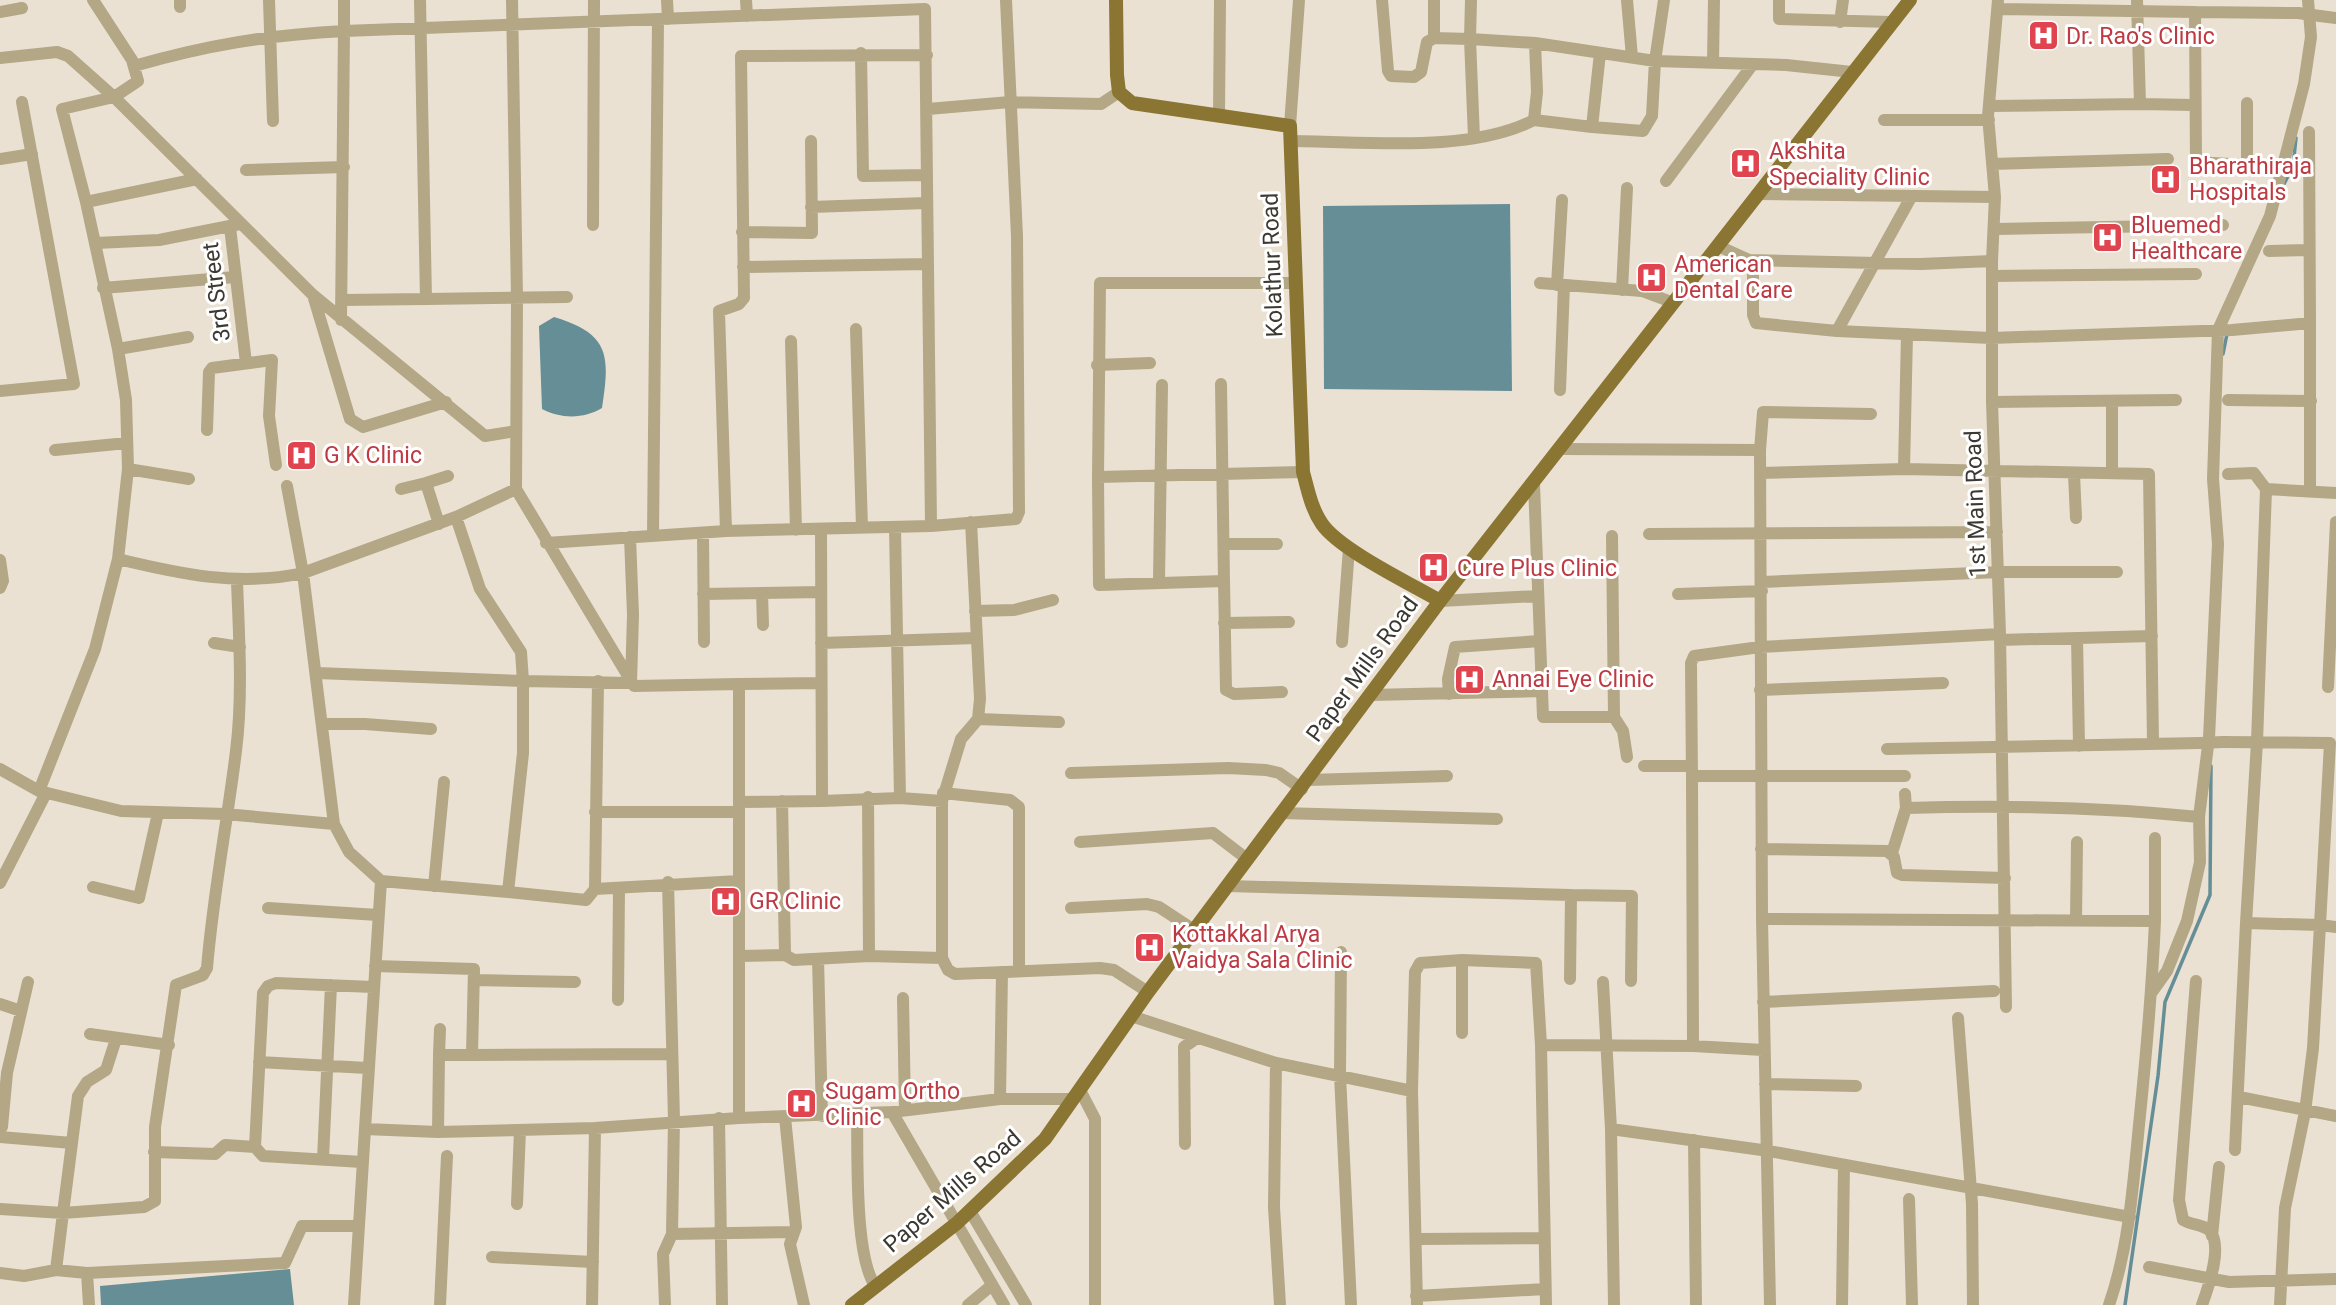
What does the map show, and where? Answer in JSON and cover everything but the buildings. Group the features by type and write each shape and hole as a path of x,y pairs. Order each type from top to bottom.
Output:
{"main road":[{"path":"1116,0 1119,92 1132,103 1219,115 1290,134"},
{"name":"Paper Mills Road","path":"852,1305 957,1223 1045,1139 1147,992 1305,785 1440,601 1910,0"},
{"name":"Kolathur Road","path":"1290,134 1303,472 1313,508 1323,527 1349,548 1440,601"}],"street":[{"path":"0,883 42,793 95,649 118,559 128,469 126,400 118,349 103,288 96,243 62,109 114,97 138,81 134,66 93,0"},
{"path":"269,0 273,121"},
{"path":"341,320 344,0"},
{"path":"420,0 426,299"},
{"path":"512,0 517,299 516,489 631,683"},
{"path":"593,225 594,0"},
{"path":"653,536 663,20 667,0"},
{"path":"746,0 747,16"},
{"path":"546,543 726,531 931,526 1016,519 1019,512 1017,236 1006,0"},
{"path":"1219,115 1220,0"},
{"path":"1299,0 1290,134 1424,142 1474,138 1517,128 1534,120 1643,131 1652,116 1655,61 1664,0"},
{"path":"1382,0 1388,71 1391,76 1413,77 1420,72 1427,42 1434,38 1535,43 1655,61 1753,64 1852,72"},
{"path":"1434,0 1434,38"},
{"path":"1471,0 1474,138"},
{"path":"1627,0 1632,57"},
{"path":"1713,63 1714,0"},
{"path":"1779,0 1779,19 1891,22"},
{"path":"1840,22 1843,0"},
{"path":"2152,992 2166,971 2188,921 2200,862 2199,817 2211,702 2218,544 2213,479 2220,402 2217,371 2231,302 2270,216 2295,123 2311,37 2308,0"},
{"path":"1998,4 2137,5 2195,12 2211,7 2336,18"},
{"name":"1st Main Road","path":"1998,4 1989,120 1996,229 1992,261 1991,338 2000,637 2006,1007"},
{"path":"2137,5 2140,104"},
{"path":"0,12 22,8"},
{"path":"134,66 199,47 270,35 420,26 512,26 925,9 931,526"},
{"path":"2195,12 2196,162 2247,165 2247,103"},
{"path":"1534,120 1537,92 1535,43"},
{"path":"0,58 57,52 79,65 197,179 235,225 341,320 485,436 516,431"},
{"path":"726,531 719,311 739,304 744,298 741,56 861,53 927,55"},
{"path":"861,53 863,176 927,175"},
{"path":"1592,127 1600,53"},
{"path":"1666,181 1753,64"},
{"path":"928,109 1010,102 1101,104 1119,92"},
{"path":"0,391 74,384 22,102"},
{"path":"1989,106 2194,105"},
{"path":"1884,120 1989,120"},
{"path":"2309,132 2310,489"},
{"path":"742,232 812,233 811,141"},
{"path":"0,159 32,154"},
{"path":"1992,164 2168,159"},
{"path":"246,170 344,167"},
{"path":"86,202 197,179"},
{"path":"1622,290 1627,188"},
{"path":"1756,194 1995,197"},
{"path":"1837,331 1877,263 1910,198"},
{"path":"1560,390 1562,200"},
{"path":"811,207 926,203"},
{"path":"96,243 159,240 235,225"},
{"name":"3rd Street","path":"235,225 235,277 246,363"},
{"path":"1996,229 2223,225"},
{"path":"1718,246 1749,260 1877,263 1992,261"},
{"path":"2269,251 2309,250"},
{"path":"1749,260 1754,266 1753,315 1756,323 1837,331 1991,338 2224,330 2310,323"},
{"path":"743,267 928,264"},
{"path":"1992,276 2196,274"},
{"path":"103,288 235,277"},
{"path":"1224,581 1099,585 1097,365 1100,283 1296,283"},
{"path":"1540,284 1657,294 1674,303"},
{"path":"313,295 350,419 355,424 363,427 446,402"},
{"path":"342,300 567,297"},
{"path":"856,329 862,528"},
{"path":"1904,469 1907,334"},
{"path":"118,349 188,337"},
{"path":"791,341 796,530"},
{"path":"207,430 209,372 212,368 272,360 270,416 276,465"},
{"path":"1097,365 1150,363"},
{"path":"1221,384 1226,690 1234,694 1282,692"},
{"path":"1159,581 1162,385"},
{"path":"1992,402 2176,400"},
{"path":"2112,401 2112,472"},
{"path":"2220,402 2311,401"},
{"path":"1770,1305 1761,849 1760,647 1763,586 1760,450 1763,412 1871,414"},
{"path":"55,450 127,443"},
{"path":"1561,449 1760,450"},
{"path":"128,469 189,479"},
{"path":"1760,473 1904,469 2074,474 2144,471 2150,478 2153,742"},
{"path":"1098,477 1303,472"},
{"path":"2228,474 2254,473 2266,489 2257,741 2235,1150"},
{"path":"2074,474 2076,518"},
{"path":"401,489 448,476"},
{"path":"426,483 439,524"},
{"path":"1534,484 1544,718 1615,718"},
{"path":"287,486 317,673 334,824 349,852 381,881 586,900 595,889 598,681"},
{"path":"118,559 172,573 237,581 279,579 303,573 439,524 516,489"},
{"path":"2266,489 2310,489 2336,493"},
{"path":"456,517 480,589 521,652 523,753 508,892"},
{"path":"971,522 980,673 978,719 961,739 942,797 942,958 948,970 955,974 1068,967 1114,970 1147,992"},
{"path":"2328,687 2336,522"},
{"path":"895,527 900,797"},
{"path":"821,529 822,801"},
{"path":"1648,534 1762,536 1997,532"},
{"path":"702,533 704,642"},
{"path":"1612,536 1615,718 1623,731 1627,757"},
{"path":"630,537 633,615 631,683"},
{"path":"1224,544 1277,544"},
{"path":"1342,642 1349,548"},
{"path":"0,560 3,581 0,588"},
{"path":"1678,594 1763,586 1998,572 2117,572"},
{"path":"0,1209 62,1213 150,1206 155,1201 154,1152 176,985 203,975 207,968 225,814 236,751 240,647 237,581"},
{"path":"704,594 821,592"},
{"path":"762,593 763,625"},
{"path":"1440,601 1538,596"},
{"path":"975,611 1014,610 1054,600"},
{"path":"1224,623 1289,622"},
{"path":"1693,1046 1691,663 1694,656 1760,647 2000,637 2152,636"},
{"path":"821,643 897,643 976,638"},
{"path":"2077,638 2080,747"},
{"path":"1449,694 1448,679 1455,647 1540,641"},
{"path":"214,643 240,647"},
{"path":"317,673 523,681 598,681 631,683 644,688 821,683"},
{"path":"1760,691 1943,683"},
{"path":"739,684 739,1118"},
{"path":"1371,695 1542,691"},
{"path":"978,719 1059,722"},
{"path":"323,724 365,723 430,729"},
{"path":"1887,749 2080,747 2153,742 2333,743 2313,1048 2305,1112 2286,1208 2280,1305"},
{"path":"1644,766 1698,776 1905,776"},
{"path":"1071,773 1228,768 1266,770 1305,785 1447,776"},
{"path":"0,769 42,793 121,811 225,814 334,824"},
{"path":"434,886 444,782"},
{"path":"1905,794 1906,808 1892,853 1895,869 1902,874 2005,878"},
{"path":"868,797 869,956"},
{"path":"595,812 738,807 782,801 868,797 1010,800 1019,807 1019,971"},
{"path":"782,801 785,955"},
{"path":"1906,808 2003,805 2094,807 2199,817"},
{"path":"93,887 139,898 158,813"},
{"path":"1281,813 1497,818"},
{"path":"1080,842 1213,833 1247,859"},
{"path":"2109,1305 2123,1262 2130,1217 2152,992 2155,838"},
{"path":"2076,921 2077,842"},
{"path":"1761,849 1892,853"},
{"path":"354,1305 381,881"},
{"path":"595,889 738,881"},
{"path":"665,1305 663,1254 672,1234 674,1120 668,883"},
{"path":"1227,886 1632,896 1631,981"},
{"path":"618,1000 619,888"},
{"path":"1570,979 1571,895"},
{"path":"1071,908 1147,904 1159,907 1194,930"},
{"path":"268,908 379,915"},
{"path":"1762,919 2155,921"},
{"path":"2246,923 2336,927"},
{"path":"1341,951 1340,1075 1351,1305"},
{"path":"739,956 785,955 794,960 869,956 942,958"},
{"path":"818,959 822,1116"},
{"path":"1462,960 1462,1033"},
{"path":"1545,1289 1417,1300 1418,1239 1412,1091 1415,972 1420,963 1462,960 1536,963 1541,1045 1543,1238 1545,1289 1545,1305"},
{"path":"375,966 474,969 472,1055"},
{"path":"1000,1099 1002,971"},
{"path":"474,980 575,982"},
{"path":"2196,981 2179,1200 2183,1220 2206,1228 2213,1236"},
{"path":"27,982 4,1072 1,1133 72,1143"},
{"path":"1603,982 1611,1129 1614,1305"},
{"path":"362,1162 263,1156 255,1147 259,1062 264,993 268,986 276,983 373,987"},
{"path":"323,1159 331,985"},
{"path":"1763,1002 1993,991"},
{"path":"903,998 905,1109"},
{"path":"0,1004 21,1011"},
{"path":"1131,1016 1276,1063 1412,1091"},
{"path":"1958,1018 1970,1186 1973,1305"},
{"path":"439,1132 440,1029"},
{"path":"90,1034 169,1045"},
{"path":"1185,1144 1184,1048 1197,1038"},
{"path":"56,1270 78,1096 87,1082 106,1070 116,1039"},
{"path":"1541,1045 1693,1046 1763,1051"},
{"path":"439,1055 672,1054"},
{"path":"259,1062 326,1064 367,1069"},
{"path":"1276,1063 1274,1207 1280,1305"},
{"path":"1765,1084 1856,1086"},
{"path":"365,1129 439,1132 594,1128 674,1120 892,1112 1000,1099 1076,1096 1095,1119 1095,1305"},
{"path":"2239,1097 2336,1116"},
{"path":"892,1112 1004,1305"},
{"path":"857,1114 862,1235 868,1276 876,1287"},
{"path":"785,1117 794,1232 790,1244 804,1305"},
{"path":"719,1118 722,1305"},
{"path":"592,1305 594,1128"},
{"path":"1611,1129 1769,1151 2130,1217"},
{"path":"517,1204 520,1130"},
{"path":"1694,1140 1696,1305"},
{"path":"154,1152 215,1154 225,1145 255,1147"},
{"path":"440,1305 447,1156"},
{"path":"1842,1305 1844,1166"},
{"path":"2202,1305 2211,1280 2215,1248 2213,1236 2219,1167"},
{"path":"1909,1199 1912,1305"},
{"path":"970,1211 1026,1305"},
{"path":"0,1273 24,1276 56,1270 87,1273 285,1263 302,1226 359,1226"},
{"path":"672,1234 794,1232"},
{"path":"1418,1239 1543,1238"},
{"path":"492,1257 593,1262"},
{"path":"2149,1267 2211,1280 2281,1282 2336,1279"},
{"path":"87,1273 89,1305"},
{"path":"968,1305 992,1285"}],"water":[{"path":"1510,204 1512,391 1324,389 1323,206"},
{"path":"554,317 586,331 596,339 602,349 605,360 605,390 602,408 595,412 572,416 557,415 542,409 539,326"},
{"path":"290,1269 294,1305 101,1305 100,1286"}],"waterway":[{"path":"2284,184 2293,166 2296,138"},
{"path":"2223,354 2227,334"},
{"path":"2125,1305 2158,1076 2165,1002 2210,895 2211,766"}],"place":[{"name":"Dr. Rao's Clinic","path":"2043,36"},
{"name":"Akshita Speciality Clinic","path":"1746,164"},
{"name":"Bharathiraja Hospitals","path":"2166,179"},
{"name":"Bluemed Healthcare","path":"2108,238"},
{"name":"American Dental Care","path":"1651,277"},
{"name":"G K Clinic","path":"301,455"},
{"name":"Cure Plus Clinic","path":"1434,568"},
{"name":"Annai Eye Clinic","path":"1469,679"},
{"name":"GR Clinic","path":"726,901"},
{"name":"Kottakkal Arya Vaidya Sala Clinic","path":"1149,947"},
{"name":"Sugam Ortho Clinic","path":"802,1104"}]}
